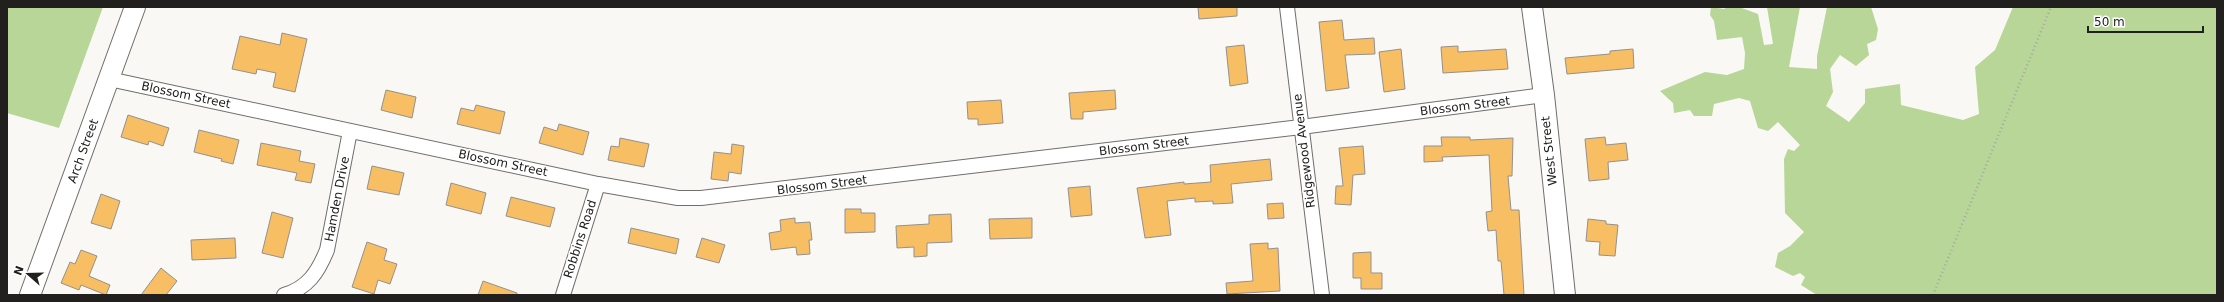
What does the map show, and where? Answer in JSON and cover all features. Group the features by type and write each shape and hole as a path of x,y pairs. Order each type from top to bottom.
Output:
{"street":[{"name":"Arch Street","path":"30,295 134,7"},
{"name":"Ridgewood Avenue","path":"1287,7 1322,295"},
{"name":"West Street","path":"1532,7 1544,96 1565,295"},
{"name":"Blossom Street","path":"108,79 598,184 678,198 701,198 1302,127 1544,96"},
{"name":"Hamden Drive","path":"284,295 299,290 310,281 320,268 327,250 350,131"},
{"name":"Robbins Road","path":"563,295 598,184"}],"path":[{"path":"1933,295 2050,7"}],"green space":[{"path":"7,7 103,7 59,128 7,113"},
{"path":"1711,7 1724,9 1727,7 1739,7 1758,14 1764,45 1773,44 1767,7 1800,7 1789,67 1817,69 1817,56 1827,7 1871,7 1878,29 1876,40 1867,44 1869,55 1856,66 1840,55 1830,69 1833,92 1826,106 1849,122 1865,103 1865,89 1900,84 1901,105 1963,120 1979,114 1975,67 1995,50 2013,7 2217,7 2217,295 1817,295 1801,285 1805,277 1800,273 1793,276 1775,267 1778,253 1790,246 1804,232 1785,213 1784,159 1788,149 1794,151 1800,145 1778,122 1768,131 1758,128 1750,101 1739,98 1714,104 1712,116 1694,116 1690,110 1674,113 1673,103 1660,91 1705,72 1727,75 1744,69 1745,53 1742,37 1717,40 1714,21 1710,15"}],"building":[{"path":"1198,7 1237,7 1237,16 1199,19"},
{"path":"1342,20 1344,40 1374,38 1375,54 1345,55 1349,88 1326,91 1319,22"},
{"path":"282,33 307,39 295,92 273,87 276,73 257,69 256,74 232,69 240,36 280,45"},
{"path":"1244,45 1248,83 1230,86 1226,47"},
{"path":"1458,46 1458,52 1506,49 1508,69 1443,73 1441,47"},
{"path":"1401,49 1405,89 1384,92 1379,52"},
{"path":"1633,49 1634,68 1567,74 1565,58 1610,54 1610,51"},
{"path":"386,90 416,97 412,118 381,110"},
{"path":"1115,90 1116,109 1083,112 1083,119 1071,119 1069,93"},
{"path":"1001,100 1003,123 978,125 978,119 968,119 967,102"},
{"path":"476,105 505,112 500,134 457,124 461,108 474,111"},
{"path":"128,115 169,128 163,146 149,141 148,145 121,137"},
{"path":"559,124 589,132 583,155 539,143 544,127 557,131"},
{"path":"199,130 239,140 233,164 221,161 222,159 194,152"},
{"path":"1441,137 1470,137 1470,140 1513,138 1512,176 1508,176 1511,210 1519,210 1524,295 1504,295 1501,261 1498,261 1496,230 1488,231 1486,212 1492,211 1489,155 1442,157 1443,161 1424,162 1424,146 1442,146"},
{"path":"1605,137 1606,145 1626,143 1628,160 1608,162 1609,179 1589,181 1585,139"},
{"path":"620,138 649,144 644,167 608,160 611,146 619,147"},
{"path":"261,143 301,151 299,161 315,164 311,183 295,180 297,173 257,165"},
{"path":"732,144 744,146 741,174 729,172 728,181 711,179 714,152 731,154"},
{"path":"1363,146 1365,174 1353,175 1351,205 1335,204 1336,186 1343,186 1339,148"},
{"path":"1270,159 1272,180 1231,184 1233,203 1213,204 1213,201 1195,202 1195,198 1167,201 1171,235 1145,238 1137,188 1184,182 1184,184 1211,182 1210,165"},
{"path":"372,166 404,173 399,195 367,189"},
{"path":"451,183 486,193 481,214 446,205"},
{"path":"1090,186 1092,215 1071,217 1068,188"},
{"path":"101,194 120,201 111,229 91,223"},
{"path":"511,197 555,208 550,227 506,216"},
{"path":"1283,203 1284,218 1268,219 1267,204"},
{"path":"845,209 861,209 861,213 875,213 875,232 845,233"},
{"path":"272,212 293,218 283,258 262,253"},
{"path":"951,214 952,242 927,243 927,256 914,257 914,247 897,248 896,226 929,224 929,215"},
{"path":"795,218 795,223 810,222 812,240 809,240 810,254 797,255 796,247 771,250 769,233 781,231 780,220"},
{"path":"1032,218 1032,238 990,239 989,219"},
{"path":"1588,219 1606,221 1606,224 1618,225 1615,256 1599,255 1600,242 1586,241"},
{"path":"631,228 679,239 676,254 628,243"},
{"path":"235,238 236,258 192,260 191,240"},
{"path":"702,238 725,245 719,263 696,257"},
{"path":"367,242 387,249 384,260 397,264 390,284 378,280 374,294 352,287"},
{"path":"1268,243 1268,249 1278,248 1280,291 1227,294 1226,283 1253,281 1250,244"},
{"path":"81,250 97,256 89,276 110,285 106,295 81,285 79,290 61,283 70,262 75,264"},
{"path":"1371,252 1371,273 1382,273 1382,289 1361,289 1361,278 1353,278 1353,253"},
{"path":"161,268 177,281 166,295 141,295"},
{"path":"483,281 517,293 517,295 478,295"}]}
